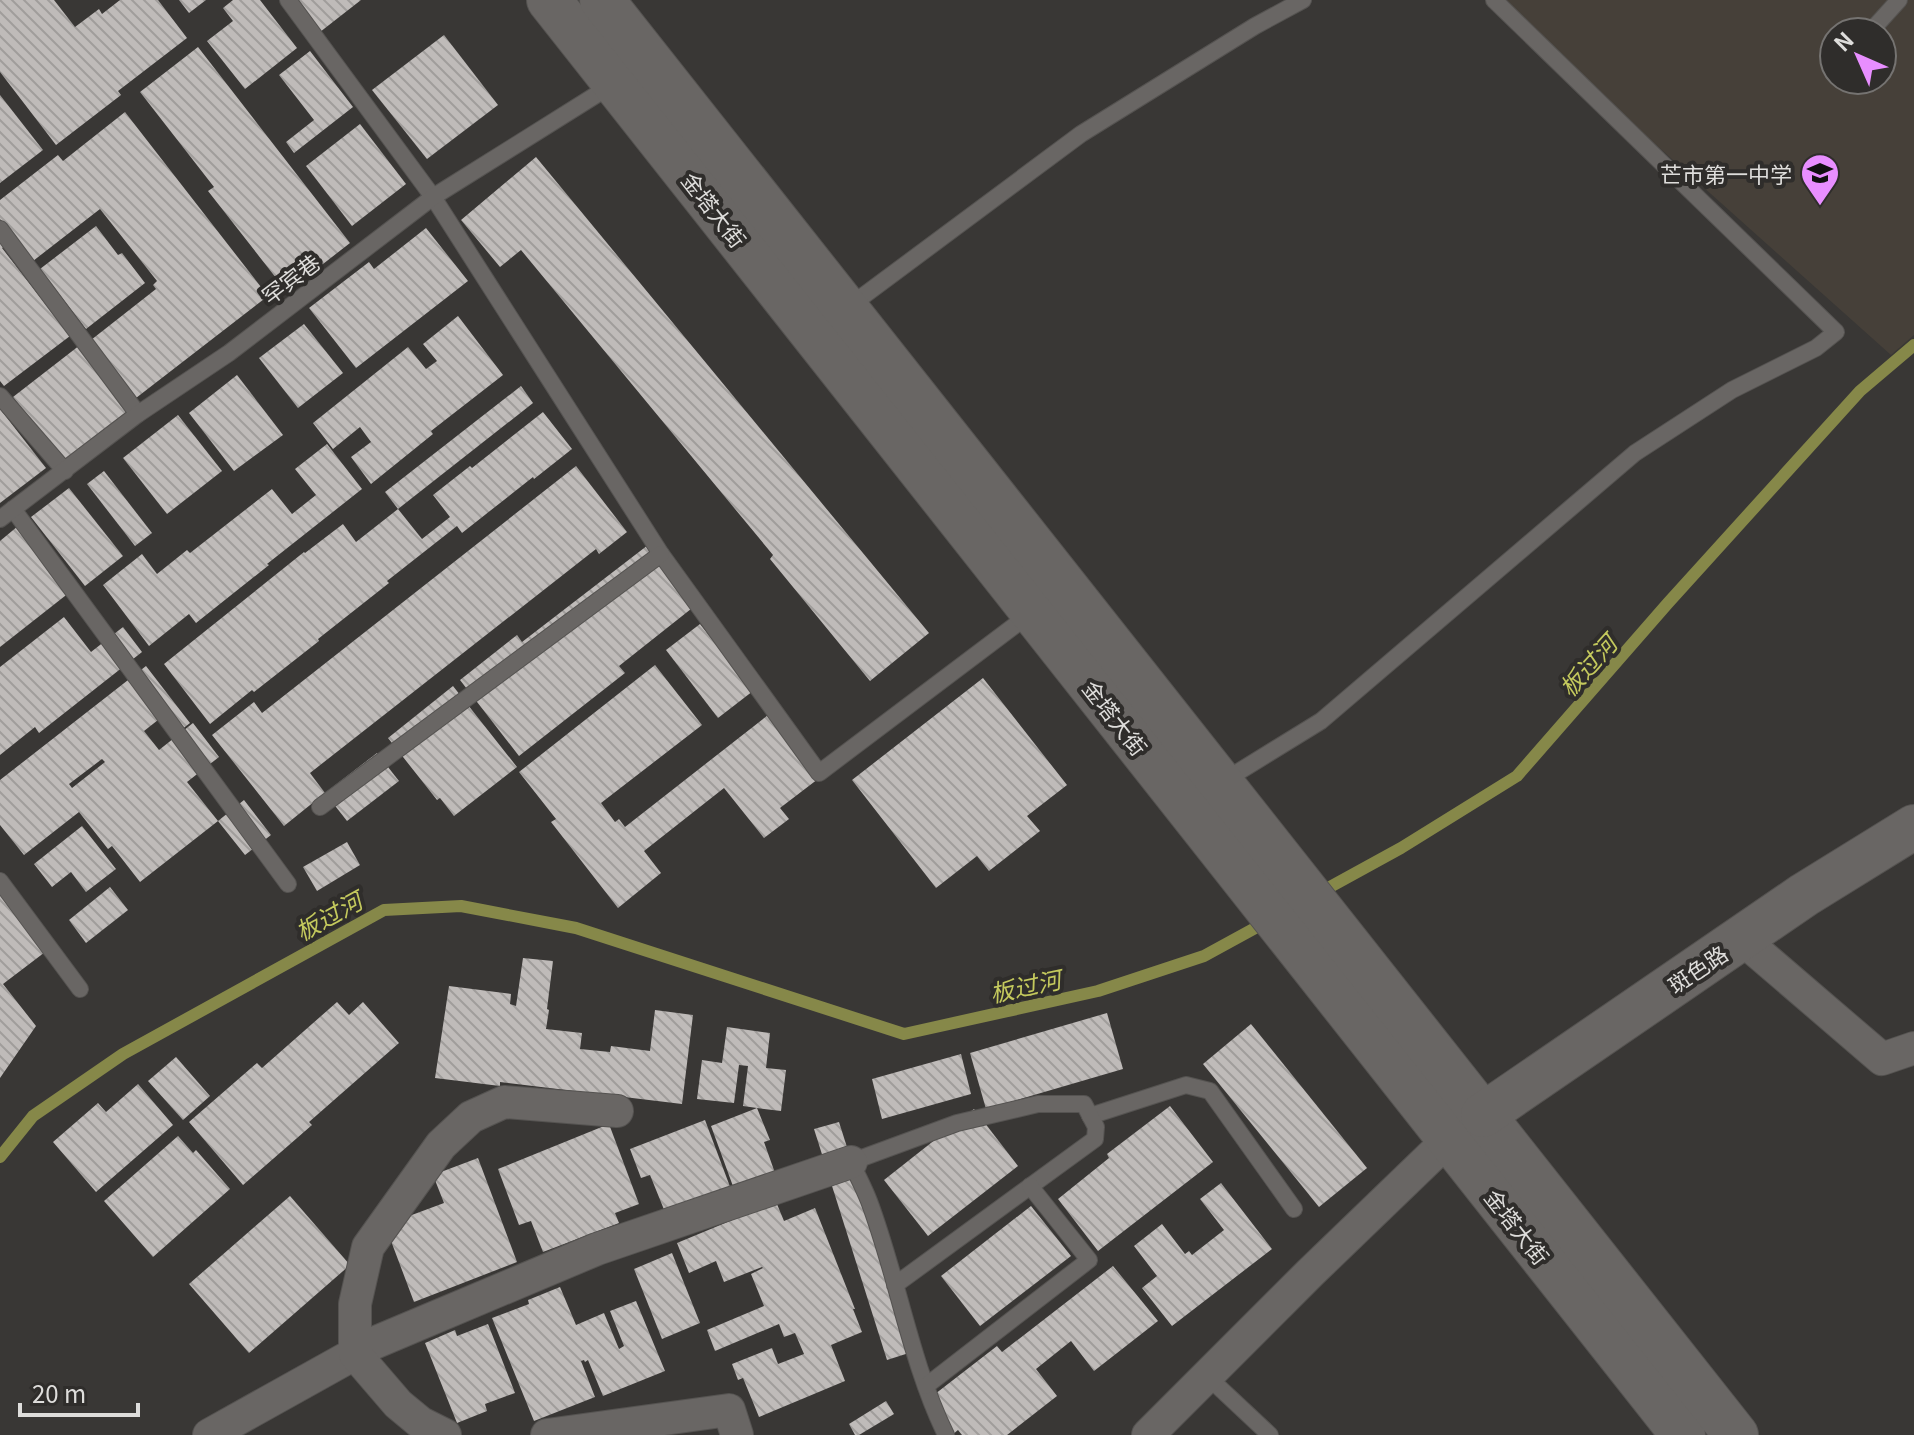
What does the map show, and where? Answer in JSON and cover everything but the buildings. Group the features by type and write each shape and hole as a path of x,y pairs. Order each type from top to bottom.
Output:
{"main road":[{"name":"金塔大街","path":"549,0 1033,612 1231,829 1466,1127 1736,1435"},
{"name":"金塔大街","path":"602,0 1221,783 1231,829"},
{"name":"斑色路","path":"1466,1127 1804,895 1914,827"},
{"name":"金塔大街","path":"1466,1127 1683,1435"}],"street":[{"path":"1741,938 1882,1059 1914,1048"},
{"path":"445,1435 421,1423 398,1404 355,1354 355,1304 368,1247 441,1145 471,1117 504,1102 617,1111"},
{"path":"1148,1435 1310,1273 1466,1127"},
{"path":"209,1435 374,1343 597,1249 851,1162"},
{"path":"547,1435 729,1410 737,1435"}],"lane":[{"path":"288,0 433,197 661,554 819,773 1033,612"},
{"path":"846,309 1081,134 1255,26 1303,0"},
{"path":"1221,783 1321,721 1635,453 1732,390 1816,348 1836,332 1494,0"},
{"path":"1884,16 1899,0"},
{"name":"罕宾巷","path":"6,514 138,414 229,353 433,197 615,83"},
{"path":"0,229 138,414"},
{"path":"0,396 65,471"},
{"path":"6,514 288,884"},
{"path":"320,807 661,554"},
{"path":"0,881 80,989"},
{"path":"1090,1116 1186,1085 1210,1091 1294,1209"},
{"path":"895,1285 1095,1139 1096,1127 1084,1104 1038,1104 957,1123 851,1162 869,1200 933,1410 946,1435"},
{"path":"926,1386 1089,1260 1030,1186"},
{"path":"1207,1376 1270,1435"}],"shaded area":[{"name":"芒市第一中学","path":"1494,0 1914,0 1914,335 1891,355"}],"waterway":[{"name":"板过河","path":"1319,893 1401,848 1517,776 1860,391 1914,345"},
{"name":"板过河","path":"0,1157 33,1116 123,1054 384,910 461,906 576,928 904,1034 1098,991 1204,956 1268,921"}],"place":[{"name":"芒市第一中学","path":"1820,207"}]}
